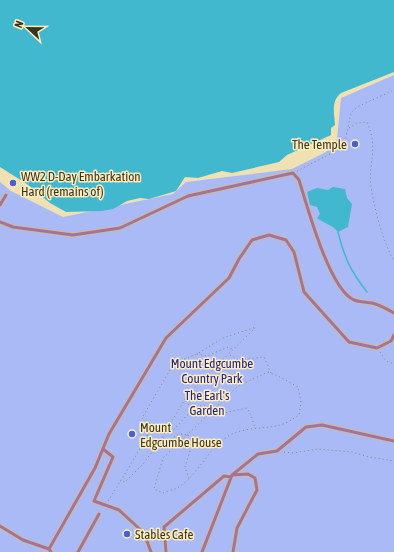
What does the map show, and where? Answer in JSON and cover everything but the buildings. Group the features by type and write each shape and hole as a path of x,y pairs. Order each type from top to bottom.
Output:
{"lane":[{"path":"0,222 13,228 72,235 120,228 188,196 293,173 299,180 314,233 323,254 342,289 353,300 382,306 394,313"},
{"path":"0,205 6,195"},
{"path":"0,526 23,540 50,551 125,406 166,338 229,278 239,259 252,240 269,235 286,240 294,252 304,292 349,342 377,348 391,341 394,335"},
{"path":"202,552 232,476 258,454 277,451 306,427 322,425 394,441"},
{"path":"103,449 114,457 94,501 119,510 144,533 151,552"},
{"path":"166,552 164,527 175,516 224,476 248,474 255,478 257,490 237,528 233,552"},
{"path":"78,552 99,514"}],"path":[{"path":"293,173 334,152 345,141 351,113 357,107 394,90"},
{"path":"349,128 356,123 366,122 372,134 373,156 371,185 388,250 394,260"},
{"path":"105,505 120,481 138,454 153,425 142,418 174,363 197,354 222,338 256,327 184,399 162,438 144,463 125,482 120,481"},
{"path":"197,354 207,356 228,347 234,350"},
{"path":"377,348 386,361 394,364"},
{"path":"230,354 239,360 264,357 272,374"},
{"path":"268,372 298,387 301,402 299,415 288,423 278,426 248,428 224,439 208,454 189,479 177,488 163,493 154,489 163,458 213,410 238,386 268,372"},
{"path":"184,399 190,406 190,413"},
{"path":"166,430 172,431 180,425 184,418 198,406 206,406 213,410"},
{"path":"210,414 219,414 247,408 255,428"},
{"path":"162,438 169,440 179,434 188,435"},
{"path":"188,435 190,451 185,467 189,479"},
{"path":"277,451 293,453 318,449 352,452 369,457 394,461"},
{"path":"147,541 164,534"}],"green space":[{"name":"Mount Edgcumbe Country Park","path":"394,75 394,552 0,552 0,182 11,191 63,217 173,194 186,182 292,169 326,152 337,139 341,98"}],"shaded area":[{"path":"0,0 394,0 394,72 341,93 334,103 335,125 331,128 331,135 287,155 279,162 232,173 222,171 198,178 185,177 176,191 149,199 140,198 127,201 113,209 102,211 66,212 50,203 27,184 0,167"},
{"path":"333,187 345,189 347,198 352,204 348,227 338,232 317,218 320,214 317,207 310,205 307,192 317,188 328,190"}],"waterway":[{"path":"338,232 349,264 367,292"}],"place":[{"name":"The Temple","path":"355,144"},
{"name":"WW2 D-Day Embarkation Hard (remains of)","path":"13,183"},
{"name":"Mount Edgcumbe House","path":"132,434"},
{"name":"Stables Cafe","path":"127,534"}],"park label":[{"name":"The Earl's Garden","path":"207,402"}]}
